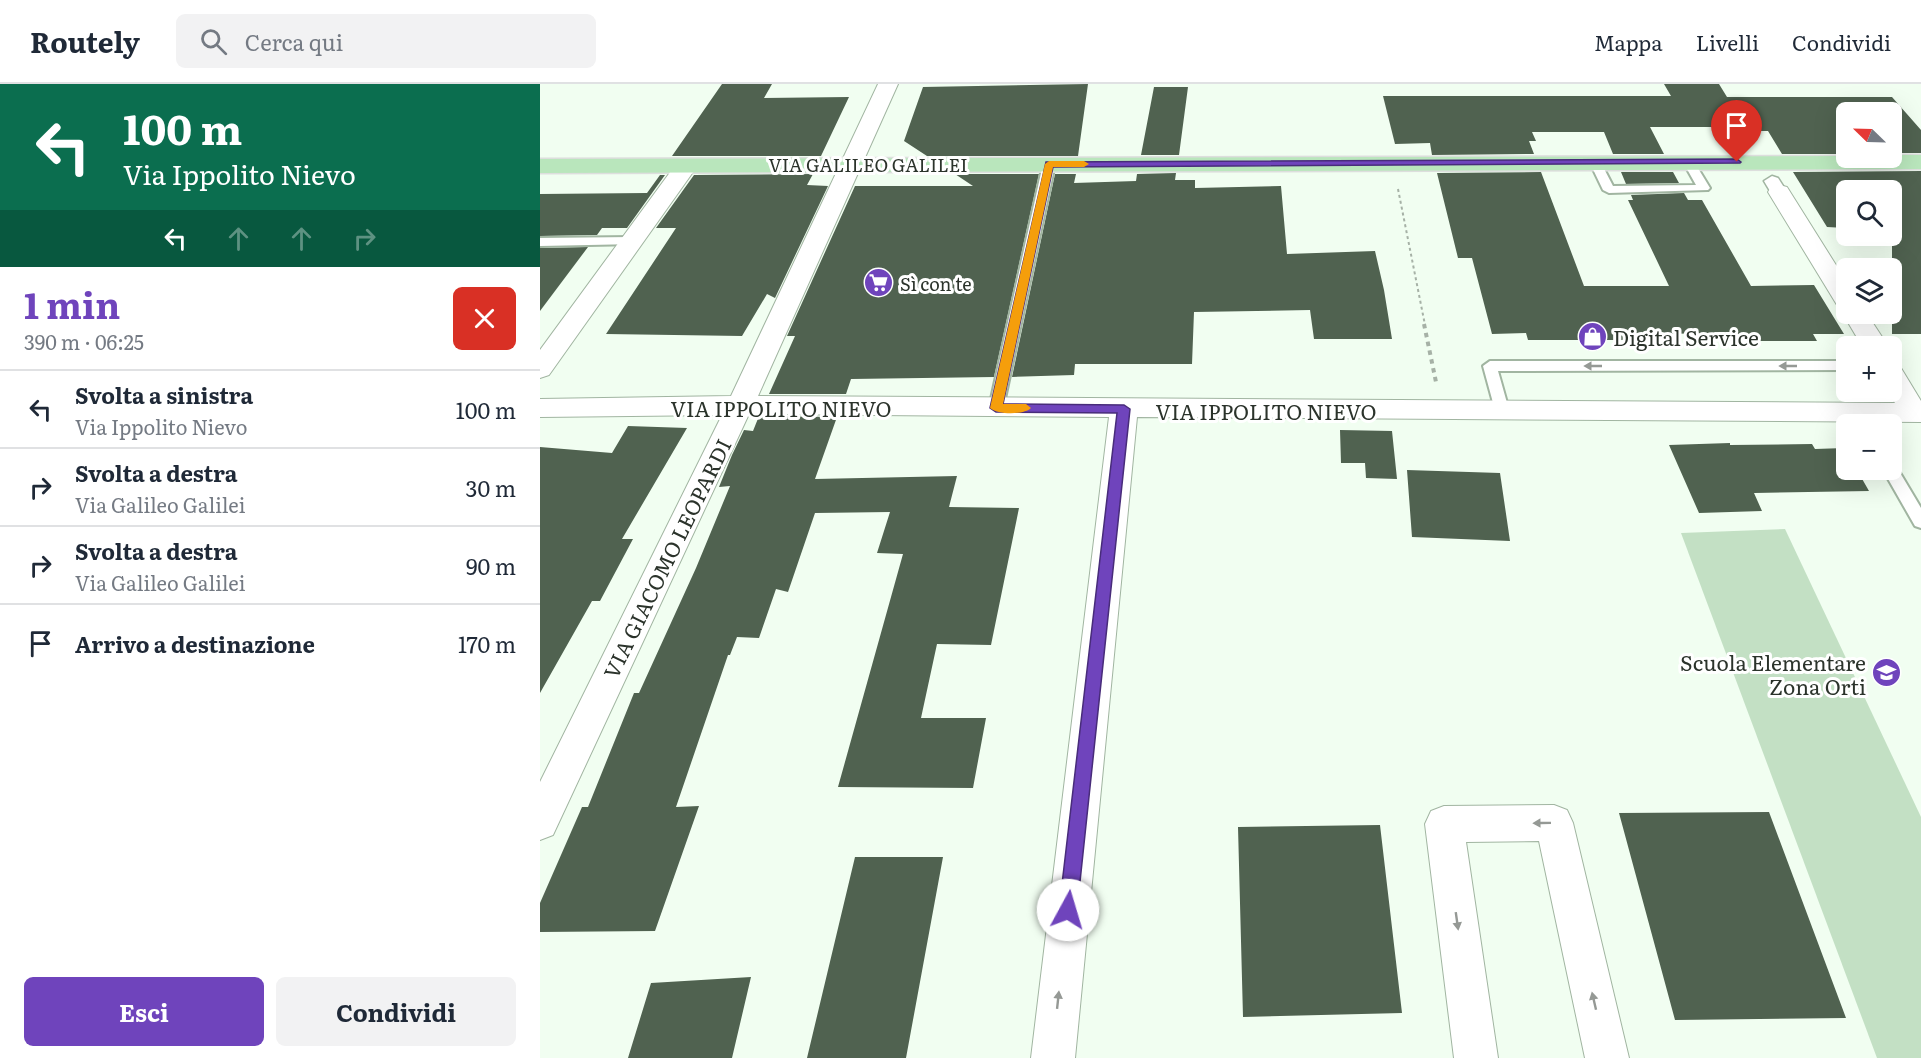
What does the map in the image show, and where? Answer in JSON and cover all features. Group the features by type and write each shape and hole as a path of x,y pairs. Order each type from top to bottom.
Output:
{"main road":[{"name":"VIA GALILEO GALILEI","path":"540,166 850,163 1921,162"}],"street":[{"name":"VIA GIACOMO LEOPARDI","path":"540,822 740,405 888,84"},
{"path":"1760,161 1836,284"},
{"path":"540,369 687,165"},
{"path":"1902,390 1917,413"},
{"name":"VIA IPPOLITO NIEVO","path":"540,408 740,405 1502,410 1836,418"},
{"path":"1053,1058 1124,409"},
{"name":"VIA IPPOLITO NIEVO","path":"1902,415 1917,413"},
{"path":"1476,1058 1444,824 1554,823 1607,1058"}],"lane":[{"path":"1596,163 1609,190 1704,188 1689,162"},
{"path":"996,408 1049,164"},
{"path":"540,242 633,241"},
{"path":"1502,410 1490,366 1836,366"},
{"path":"1897,480 1921,522"}],"path":[{"path":"1396,179 1437,385"}],"green space":[{"path":"1785,529 1921,817 1921,1058 1877,1058 1681,533"}],"building":[{"path":"722,84 772,84 764,98 849,97 821,156 672,156"},
{"path":"1088,84 1078,156 927,156 904,141 923,87"},
{"path":"1664,84 1719,84 1727,97 1892,97 1896,102 1836,102 1836,154 1782,154 1768,131 1750,131 1747,127 1650,127 1664,154 1613,154 1604,132 1532,132 1536,141 1529,141 1534,154 1432,155 1430,143 1395,144 1383,96 1671,96"},
{"path":"1154,87 1188,87 1179,155 1141,155"},
{"path":"1902,108 1921,130 1921,153 1902,153"},
{"path":"1921,171 1921,334 1892,334 1892,324 1902,324 1902,258 1892,258 1892,246 1902,246 1902,180 1836,180 1836,227 1827,227 1793,172"},
{"path":"1541,172 1584,286 1669,286 1628,200 1633,200 1631,195 1684,193 1688,200 1702,200 1751,286 1814,285 1844,334 1813,334 1817,341 1719,341 1716,334 1624,333 1626,340 1528,340 1526,333 1492,334 1472,258 1458,258 1437,173"},
{"path":"1621,172 1673,172 1679,183 1626,184"},
{"path":"1176,173 1175,180 1195,180 1195,188 1281,186 1287,254 1375,251 1392,339 1314,339 1310,310 1194,312 1192,364 1075,364 1074,375 1012,377 1055,174 1076,174 1074,183 1136,181 1137,174"},
{"path":"813,174 807,185 828,186 775,298 767,294 742,336 606,334 676,228 656,228 694,175"},
{"path":"955,174 1039,174 994,377 851,379 846,394 769,394 795,336 787,336 855,186 973,186"},
{"path":"660,175 665,175 627,228 602,228 597,235 540,236 540,194 647,193"},
{"path":"588,247 540,311 540,248"},
{"path":"759,416 837,417 815,479 957,476 949,507 1019,508 991,645 937,644 921,718 986,718 973,788 838,787 903,554 877,553 890,512 815,513 788,592 776,589 759,638 737,637 728,655 676,807 699,806 655,931 540,932 540,903 582,807 588,807 634,693 639,693 696,568 730,486 719,487 732,455 744,430 753,431"},
{"path":"628,426 687,428 622,539 633,539 600,601 592,601 540,693 540,447 612,453"},
{"path":"1340,430 1392,431 1397,479 1366,478 1365,463 1341,463"},
{"path":"1812,444 1815,449 1836,448 1836,480 1863,480 1869,491 1754,493 1762,511 1699,513 1669,445"},
{"path":"1407,470 1500,473 1510,541 1412,537"},
{"path":"1769,812 1846,1018 1675,1020 1619,813"},
{"path":"1380,825 1402,1013 1243,1017 1238,827"},
{"path":"855,857 943,857 906,1058 807,1058"},
{"path":"751,977 732,1058 628,1058 651,983"}],"slow traffic":[{"path":"1026,408 996,408 1049,164 1084,164"}],"place":[{"name":"Sì con te","path":"879,283"},
{"name":"Digital Service","path":"1592,336"},
{"name":"Scuola Elementare Zona Orti","path":"1887,673"}],"route":[{"path":"1068,910 1124,409 996,408 1049,164 1737,162"}]}
